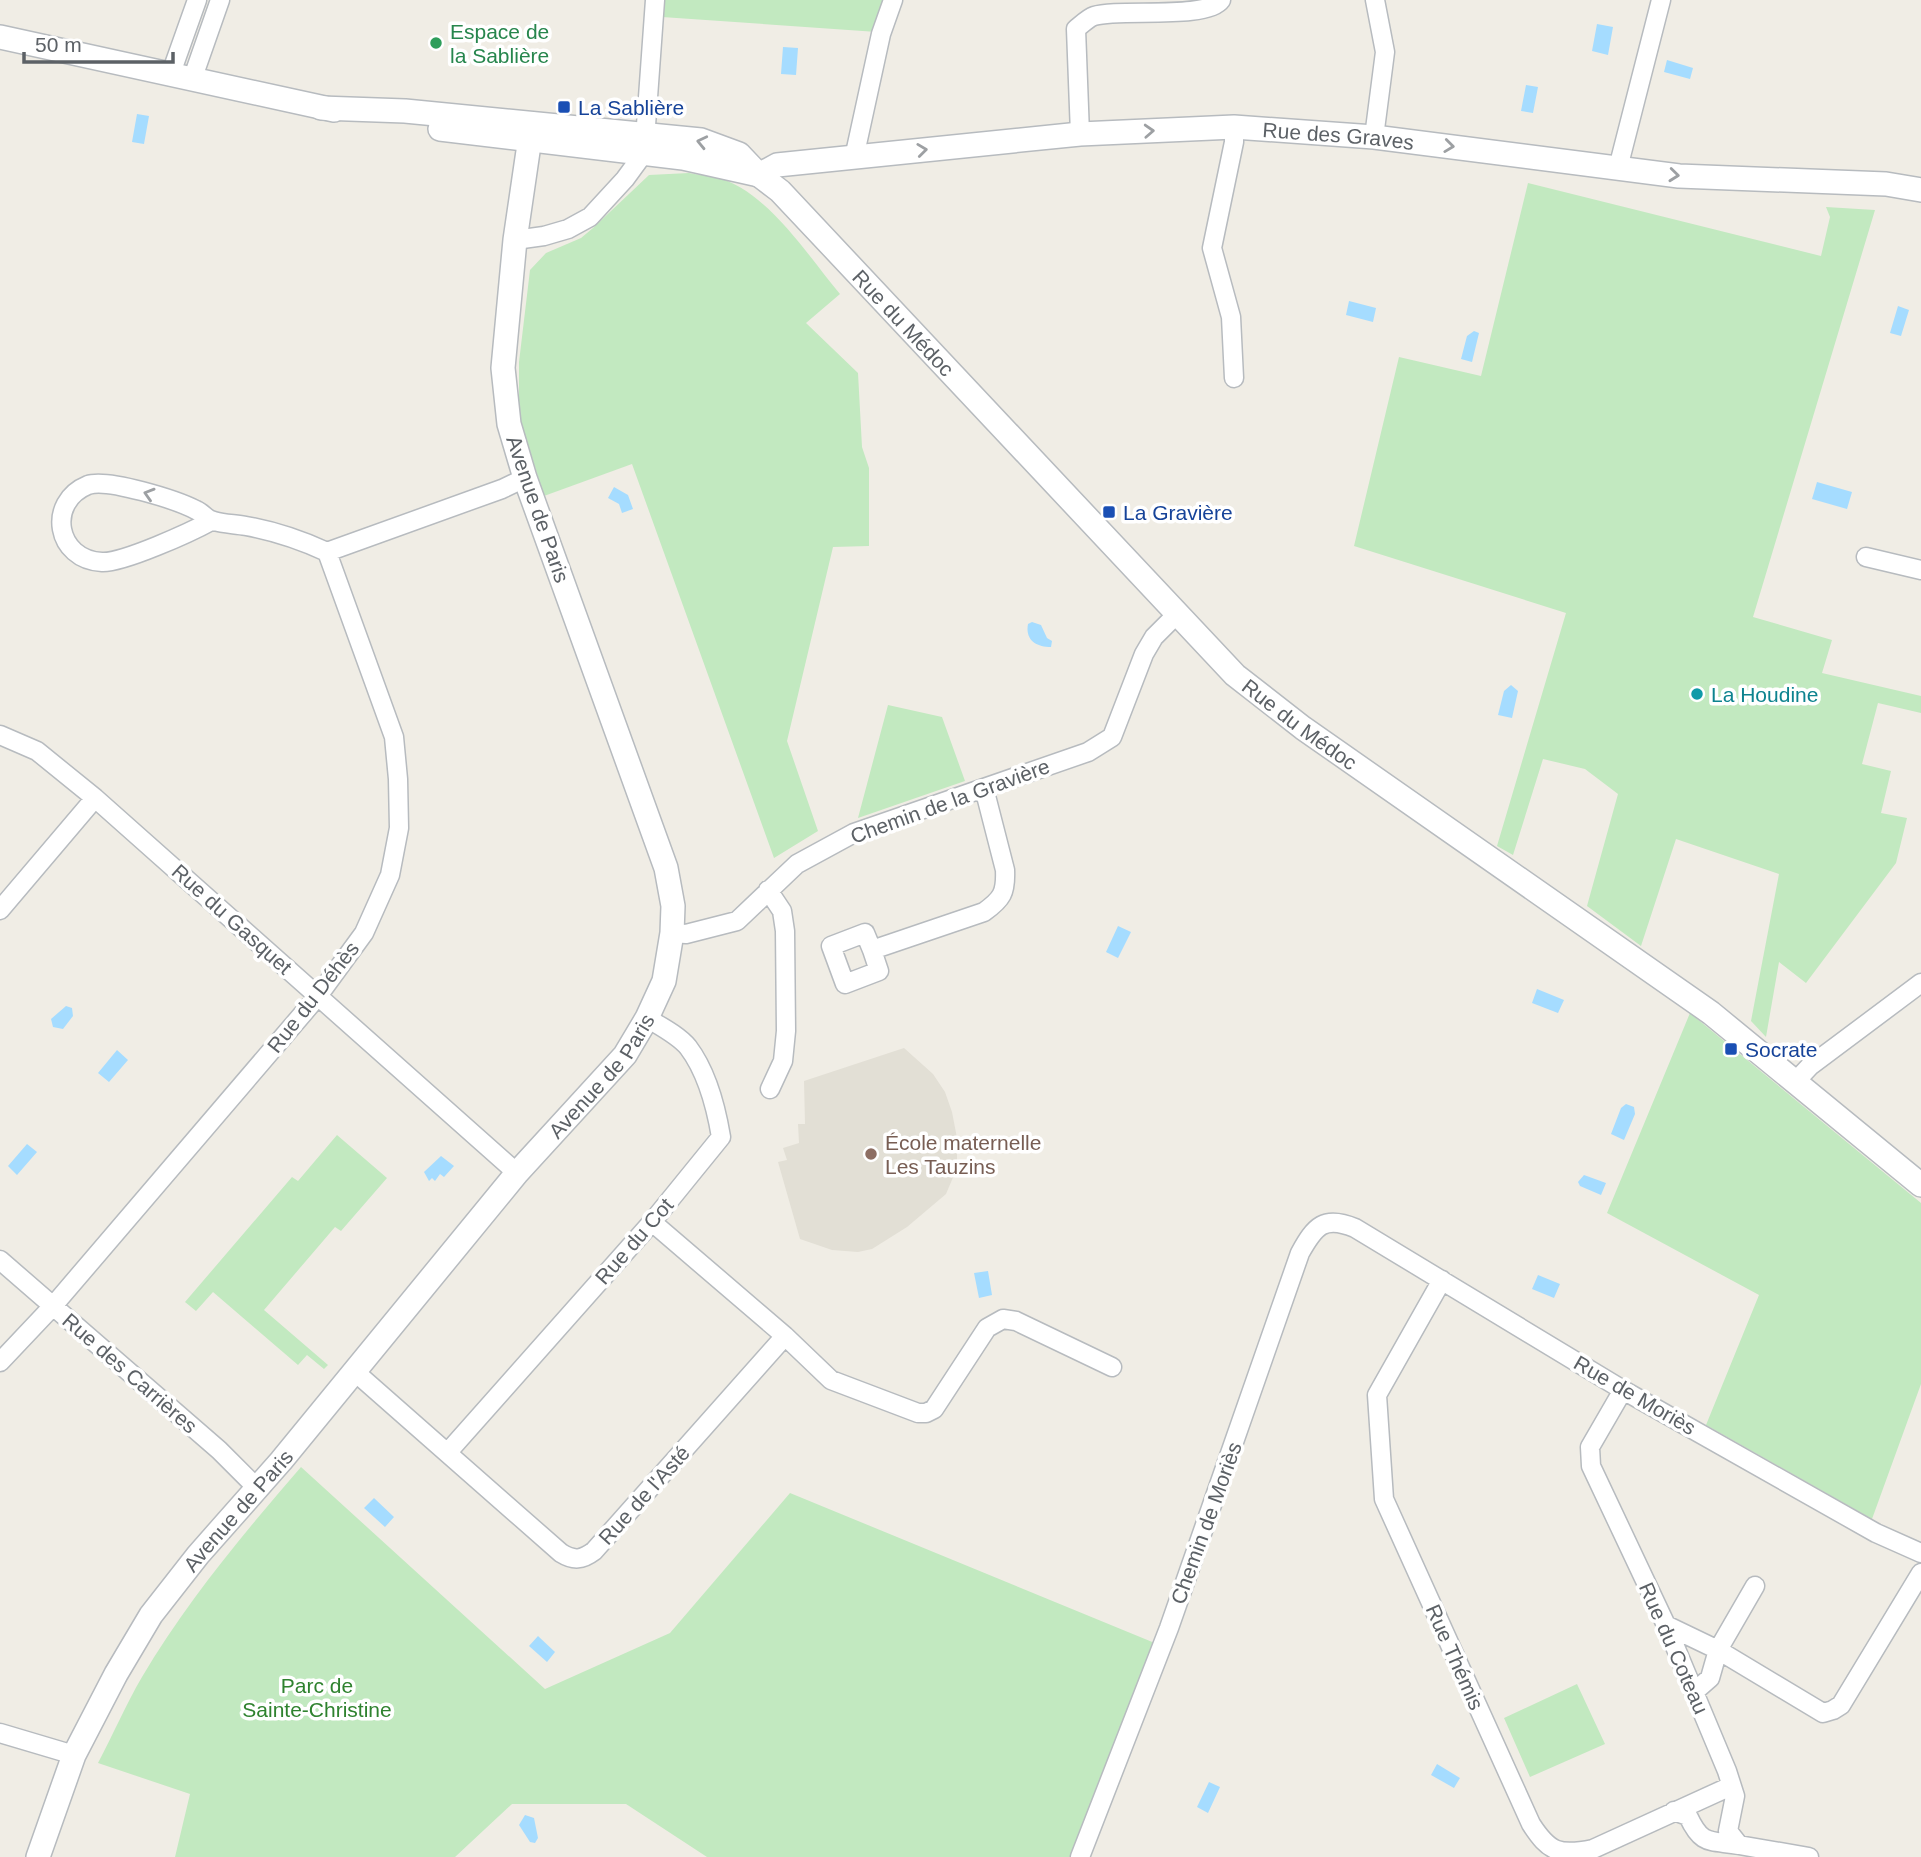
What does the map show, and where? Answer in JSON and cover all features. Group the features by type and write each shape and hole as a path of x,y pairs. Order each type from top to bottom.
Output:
{"street":[{"path":"181,78 197,0"},
{"path":"181,78 220,0"},
{"path":"514,240 544,236 568,229 590,218 625,179 645,144 655,0"},
{"path":"854,158 881,34 893,0"},
{"path":"1080,134 1076,29 1093,16 1200,10 1218,5 1221,0"},
{"path":"1374,137 1385,51 1375,0"},
{"path":"1618,168 1661,0"},
{"name":"Rue du Médoc","path":"0,37 405,124 530,139 645,144 701,140 740,154 759,175 780,191 1235,675 1264,699 1711,1013 1921,1185"},
{"path":"1234,127 1234,142 1212,248 1231,317 1234,378"},
{"name":"Rue des Graves","path":"759,175 778,165 1080,134 1234,127 1374,137 1679,176 1886,184 1921,190"},
{"name":"Avenue de Paris","path":"38,1857 74,1755 116,1674 151,1615 218,1530 257,1488 517,1173 625,1055 647,1018 664,981 672,933 673,906 666,868 525,478 509,424 503,368 514,240 530,139"},
{"path":"211,521 190,532 104,562 84,559 67,546 61,528 63,510 75,493 89,485 104,483 196,510 211,521 300,539 327,552 502,489 525,478"},
{"name":"Rue du Déhès","path":"0,1362 53,1306 318,996 364,933 390,875 399,828 394,737 327,552"},
{"path":"1866,557 1921,570"},
{"name":"Chemin de la Gravière","path":"672,933 686,934 737,921 797,864 854,833 1088,752 1112,737 1144,654 1154,637 1177,614"},
{"name":"Rue du Gasquet","path":"0,735 37,751 95,798 517,1173"},
{"path":"872,950 984,912 999,901 1006,883 1005,870 984,788"},
{"path":"0,910 95,798"},
{"path":"768,890 782,911 785,931 786,1031 783,1061 770,1089"},
{"path":"1796,1081 1810,1066 1921,983"},
{"name":"Rue du Cot","path":"448,1452 652,1222 720,1137 717,1117 704,1077 687,1046 647,1018"},
{"name":"Chemin de Moriès","path":"1080,1857 1169,1628 1300,1253 1320,1225 1330,1221 1355,1228"},
{"path":"652,1222 785,1336 831,1380 918,1413 934,1409 988,1328 1003,1319 1016,1321 1112,1367"},
{"name":"Rue de Moriès","path":"1355,1228 1623,1390 1876,1533 1921,1553"},
{"name":"Rue des Carrières","path":"0,1261 219,1450 257,1488"},
{"name":"Rue Thémis","path":"1442,1280 1377,1395 1384,1499 1531,1824 1543,1843 1550,1848 1563,1852 1593,1849 1731,1786"},
{"name":"Rue de l'Asté","path":"354,1371 561,1553 569,1558 585,1558 785,1336"},
{"name":"Rue du Coteau","path":"1623,1390 1590,1447 1591,1466 1665,1625 1727,1771 1735,1796 1728,1831 1739,1845"},
{"path":"1665,1625 1718,1650 1823,1713 1841,1705 1921,1573"},
{"path":"1694,1692 1710,1678 1718,1650 1755,1586"},
{"path":"0,1733 74,1755"},
{"path":"1674,1811 1688,1816 1697,1835 1703,1839 1809,1857"}],"shaded area":[{"name":"École maternelle Les Tauzins","path":"904,1048 933,1074 945,1092 952,1112 957,1138 957,1168 946,1194 907,1227 872,1249 858,1252 832,1250 800,1239 778,1162 787,1160 783,1148 799,1143 798,1124 805,1124 804,1081"}],"green space":[{"path":"663,0 885,0 877,32 662,17"},
{"path":"689,173 716,177 735,184 753,196 785,226 840,294 806,323 858,373 862,447 869,468 869,546 833,547 787,741 818,831 774,858 632,464 544,496 519,416 519,362 530,270 546,253 581,238 649,175"},
{"path":"1528,183 1821,256 1830,217 1826,207 1875,210 1753,617 1832,640 1822,673 1921,696 1921,713 1878,703 1862,764 1891,771 1881,813 1907,818 1896,863 1806,983 1779,962 1766,1037 1751,1021 1779,874 1676,839 1641,946 1587,906 1618,794 1585,769 1543,759 1513,855 1497,846 1566,613 1354,546 1399,357 1481,376"},
{"path":"888,705 942,717 965,781 858,818"},
{"path":"1690,1013 1921,1203 1921,1384 1872,1519 1706,1425 1759,1295 1607,1213"},
{"path":"337,1135 387,1178 341,1231 335,1227 264,1310 328,1365 324,1369 307,1355 298,1365 213,1292 196,1311 185,1302 292,1177 298,1181"},
{"name":"Parc de Sainte-Christine","path":"301,1467 545,1689 670,1633 790,1493 1162,1646 1080,1857 707,1857 626,1804 512,1804 455,1857 175,1857 190,1794 98,1763 136,1687 178,1621 238,1542"},
{"path":"1577,1684 1605,1744 1530,1777 1504,1718"}],"water":[{"path":"1597,24 1613,27 1608,55 1592,51"},
{"path":"783,47 798,48 796,75 781,74"},
{"path":"1667,60 1693,68 1690,79 1664,72"},
{"path":"1526,85 1538,87 1533,113 1521,111"},
{"path":"137,114 149,116 144,144 132,142"},
{"path":"1349,301 1376,308 1373,322 1346,315"},
{"path":"1898,306 1909,310 1901,336 1890,333"},
{"path":"1474,331 1479,333 1472,362 1461,359 1467,336"},
{"path":"1817,482 1852,492 1847,509 1812,499"},
{"path":"614,487 628,495 633,509 622,513 619,504 608,498"},
{"path":"1032,622 1041,625 1047,638 1052,641 1051,647 1033,642 1028,634 1028,624"},
{"path":"1511,685 1518,691 1512,718 1498,715 1504,691"},
{"path":"1118,926 1131,932 1118,958 1106,952"},
{"path":"1537,989 1564,1000 1558,1013 1532,1003"},
{"path":"66,1006 72,1008 73,1016 63,1029 53,1027 51,1019"},
{"path":"117,1050 128,1060 109,1082 98,1073"},
{"path":"1626,1104 1634,1107 1635,1114 1624,1140 1611,1134 1621,1108"},
{"path":"27,1144 37,1152 17,1175 8,1166"},
{"path":"441,1156 454,1166 444,1177 440,1174 435,1181 432,1178 429,1181 424,1172"},
{"path":"1584,1175 1606,1183 1601,1195 1580,1186 1578,1182"},
{"path":"988,1271 992,1295 979,1298 974,1273"},
{"path":"1538,1275 1560,1284 1554,1298 1532,1289"},
{"path":"374,1498 394,1517 385,1527 364,1508"},
{"path":"538,1636 555,1652 547,1662 529,1646"},
{"path":"1437,1764 1460,1778 1454,1788 1431,1775"},
{"path":"1209,1782 1220,1787 1208,1813 1197,1807"},
{"path":"525,1815 534,1818 538,1838 535,1843 530,1842 519,1825"}],"place":[{"name":"Espace de la Sablière","path":"436,43"},
{"name":"La Sablière","path":"564,107"},
{"name":"La Gravière","path":"1109,512"},
{"name":"La Houdine","path":"1697,694"},
{"name":"Socrate","path":"1731,1049"},
{"name":"École maternelle Les Tauzins","path":"871,1154"}]}
